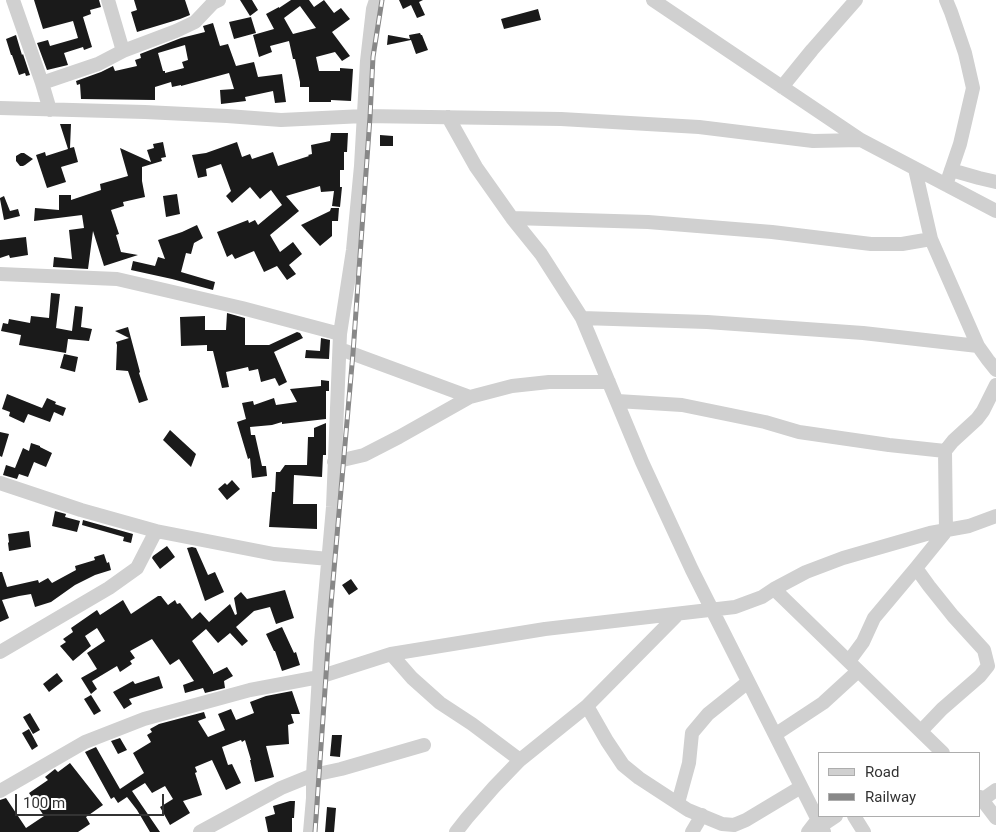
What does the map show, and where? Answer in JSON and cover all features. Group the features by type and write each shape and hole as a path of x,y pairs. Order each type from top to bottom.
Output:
{"street":[{"path":"13,0 50,110"},
{"path":"108,0 123,51"},
{"path":"310,832 321,642 333,507 340,334 353,250 367,61 376,0"},
{"path":"654,0 861,140 996,212"},
{"path":"782,87 856,0"},
{"path":"946,0 965,53 973,88 960,144 946,185"},
{"path":"42,83 98,64 123,51 195,22 215,1"},
{"path":"0,108 208,115 281,120 364,116 571,120 699,127 814,141 861,140"},
{"path":"448,117 476,167 512,218 541,254 582,318 642,462 712,610 821,826"},
{"path":"915,169 931,239 978,346 996,370"},
{"path":"951,170 996,182"},
{"path":"512,218 648,222 772,232 871,244 902,244 931,239"},
{"path":"0,274 117,279 242,308 340,334"},
{"path":"582,318 726,323 863,333 978,346"},
{"path":"340,349 470,396"},
{"path":"334,462 364,455 470,396 512,386 549,382 609,382"},
{"path":"776,734 822,703 854,666 874,618 946,531 946,452 953,441 983,411 996,385"},
{"path":"617,401 682,405 765,422 799,432 946,452"},
{"path":"0,483 82,510 156,531 274,554 329,558"},
{"path":"0,791 85,742 144,719 250,690 319,676 392,654 544,629 735,607 762,597 806,572 843,558 930,533 969,526 996,516"},
{"path":"0,652 109,588 137,568 156,531"},
{"path":"916,568 953,616 984,650 988,666 980,676 942,709 921,731"},
{"path":"774,589 943,752"},
{"path":"456,832 520,760 587,706 677,614"},
{"path":"392,654 412,678 440,703 520,760"},
{"path":"678,803 689,763 692,734 708,714 748,682"},
{"path":"587,706 607,741 624,765 639,778 688,810 722,824 734,825 746,820 801,787"},
{"path":"200,832 281,788 313,775 341,769 424,745"},
{"path":"996,790 981,798 996,818"},
{"path":"692,832 702,815"},
{"path":"808,832 834,817"},
{"path":"855,817 864,832"}],"building":[{"path":"34,0 99,0 101,7 90,10 91,14 83,17 92,47 84,50 83,47 64,53 68,65 47,70 37,43 48,40 50,46 78,38 73,21 43,29"},
{"path":"134,0 185,0 190,15 137,32 131,12 137,10"},
{"path":"240,0 252,0 258,10 250,16"},
{"path":"291,0 309,0 314,7 324,0 334,13 341,8 350,19 332,32 350,56 342,61 335,52 316,57 319,71 340,71 340,68 353,69 351,101 309,102 309,87 300,87 295,59 293,59 289,41 270,46 272,52 259,57 253,35 274,29 266,14","holes":["300,6 316,28 293,34 284,18"]},
{"path":"399,0 423,0 419,2 425,15 417,18 411,5 403,9"},
{"path":"538,9 541,20 504,29 501,19"},
{"path":"251,17 256,33 234,39 229,22"},
{"path":"213,23 220,46 228,44 236,66 254,62 258,77 282,74 286,102 275,103 273,91 245,97 246,101 221,104 220,90 234,89 229,73 181,86 172,87 171,82 155,87 155,100 81,99 80,84 77,85 76,81 113,66 115,71 137,66 135,60 141,58 140,54 181,38 205,32 203,26","holes":["185,45 188,60 182,62 184,68 165,73 158,53"]},
{"path":"420,33 428,50 416,54 411,40 387,45 388,35 410,39 409,35"},
{"path":"16,35 30,75 26,76 25,73 19,75 11,55 6,39"},
{"path":"60,124 71,124 70,148 74,147 78,162 61,167 66,182 47,188 36,155 45,152 46,156 68,149"},
{"path":"331,133 348,133 347,152 344,152 344,170 340,170 340,187 342,187 340,207 332,206 334,191 321,192 320,186 286,196 299,211 270,235 280,252 293,242 302,254 289,265 296,274 287,280 277,266 264,272 254,251 235,259 232,254 227,257 217,232 248,220 249,223 255,220 258,225 282,205 271,190 260,199 250,187 232,203 226,196 231,191 221,164 206,169 207,176 198,178 192,155 206,153 237,142 242,157 250,154 252,159 273,152 278,166 309,156 312,154 311,145 330,141"},
{"path":"380,135 393,136 393,146 380,146"},
{"path":"163,142 166,157 161,158 162,161 142,167 145,197 123,202 124,206 111,210 119,234 116,235 121,252 138,255 104,266 93,231 88,269 53,267 54,257 72,259 69,230 84,228 82,215 34,221 35,208 59,210 59,195 71,195 71,200 101,190 100,184 128,176 120,148 151,162 147,150 154,148 153,144"},
{"path":"21,153 33,159 20,166 16,161 16,156"},
{"path":"177,194 180,214 166,217 163,196"},
{"path":"4,196 10,211 18,209 20,216 4,220 0,198"},
{"path":"331,208 339,208 338,221 332,221 332,236 320,246 301,225 330,211"},
{"path":"197,225 203,238 194,243 191,254 186,253 181,272 215,282 213,290 131,270 133,261 155,266 158,257 165,259 158,240"},
{"path":"26,237 28,255 10,258 9,255 0,258 0,240"},
{"path":"51,293 60,294 56,328 72,331 75,306 83,307 81,327 92,329 89,341 68,339 66,353 19,345 21,335 1,331 3,323 8,324 9,319 30,323 31,316 49,318"},
{"path":"227,313 245,318 245,345 269,345 297,332 300,333 303,338 274,352 287,382 279,386 275,378 261,382 258,369 249,371 248,367 226,372 229,387 222,388 213,351 207,351 207,345 181,346 180,317 205,316 205,330 226,330"},
{"path":"128,327 139,373 148,400 139,403 128,371 116,370 116,342 129,338 115,331"},
{"path":"321,338 330,340 329,359 305,358 306,350 320,351"},
{"path":"64,354 78,357 75,372 60,368"},
{"path":"321,380 329,381 329,391 326,391 326,419 282,424 282,422 250,427 251,435 255,435 262,466 266,466 267,476 252,478 250,458 248,459 237,422 246,419 242,403 253,401 254,405 274,398 276,405 297,402 290,389 321,386"},
{"path":"7,394 42,408 47,398 56,402 55,404 66,408 63,416 54,412 50,422 28,414 24,423 9,416 10,412 2,409"},
{"path":"326,423 326,455 323,455 322,477 294,475 293,504 317,504 317,529 269,527 272,492 275,492 276,472 280,472 285,465 307,465 308,437 314,437 314,428"},
{"path":"170,430 196,454 191,467 163,440"},
{"path":"0,432 9,434 2,457 0,456"},
{"path":"31,443 52,453 46,467 34,462 28,477 19,474 17,479 3,475 6,465 15,468 23,448 29,451"},
{"path":"232,480 240,489 227,500 218,489 225,483 227,485"},
{"path":"55,511 66,514 65,517 80,521 77,532 52,526"},
{"path":"83,520 133,534 131,543 123,541 124,537 82,525"},
{"path":"29,531 31,547 9,551 8,534"},
{"path":"167,546 175,557 160,569 152,558"},
{"path":"187,548 196,548 208,575 215,572 224,592 205,601"},
{"path":"104,554 111,570 95,575 75,585 51,602 35,607 31,594 2,600 9,618 0,622 0,572 2,572 7,587 38,580 39,583 48,578 52,583 76,570 75,566 95,560 94,557"},
{"path":"351,579 358,589 349,595 342,585"},
{"path":"285,590 294,618 276,624 270,607 254,611 236,627 248,641 242,646 230,633 218,643 206,629 192,641 213,674 227,667 233,676 224,681 225,688 205,693 203,688 185,693 183,685 194,681 179,659 170,665 152,639 130,651 135,658 130,661 132,664 120,672 117,666 92,681 97,689 91,694 81,678 97,669 87,653 105,641 97,628 85,636 91,646 73,661 60,646 66,642 63,639 73,632 71,628 97,610 100,615 123,600 131,614 158,596 161,596 168,605 175,600 177,604 180,603 192,619 200,612 209,622 230,604 235,615 237,614 234,598 241,592 247,599"},
{"path":"282,627 294,653 296,652 300,665 282,671 275,651 266,634"},
{"path":"57,673 63,681 49,692 43,684"},
{"path":"159,676 163,688 129,699 132,704 124,709 113,692 133,681 135,684"},
{"path":"292,691 300,714 291,714 294,723 288,725 289,744 266,746 274,777 255,782 245,740 242,742 241,740 222,747 228,765 232,764 241,783 226,790 212,760 195,767 202,795 183,801 190,813 170,825 160,807 173,799 165,786 152,793 145,783 132,791 160,832 150,832 127,797 118,803 114,797 111,799 85,752 96,747 120,789 144,773 133,753 151,742 147,735 152,732 150,729 159,724 204,712 206,718 198,721 208,737 225,730 218,714 231,709 236,720 254,713 250,702 266,696"},
{"path":"91,695 101,711 94,715 84,699"},
{"path":"30,713 40,730 33,734 23,717"},
{"path":"29,729 38,746 32,750 22,733"},
{"path":"332,735 342,735 340,757 330,756"},
{"path":"120,738 127,750 118,754 111,741"},
{"path":"70,763 103,805 86,817 90,824 78,832 0,832 0,800 6,798 26,828 44,816 29,793 48,780 45,777 55,769 58,772"},
{"path":"295,801 292,832 268,832 265,817 275,814 273,806"},
{"path":"327,807 336,808 334,832 325,832"}],"railway":[{"path":"315,832 331,604 353,353 373,57 382,0"}]}
